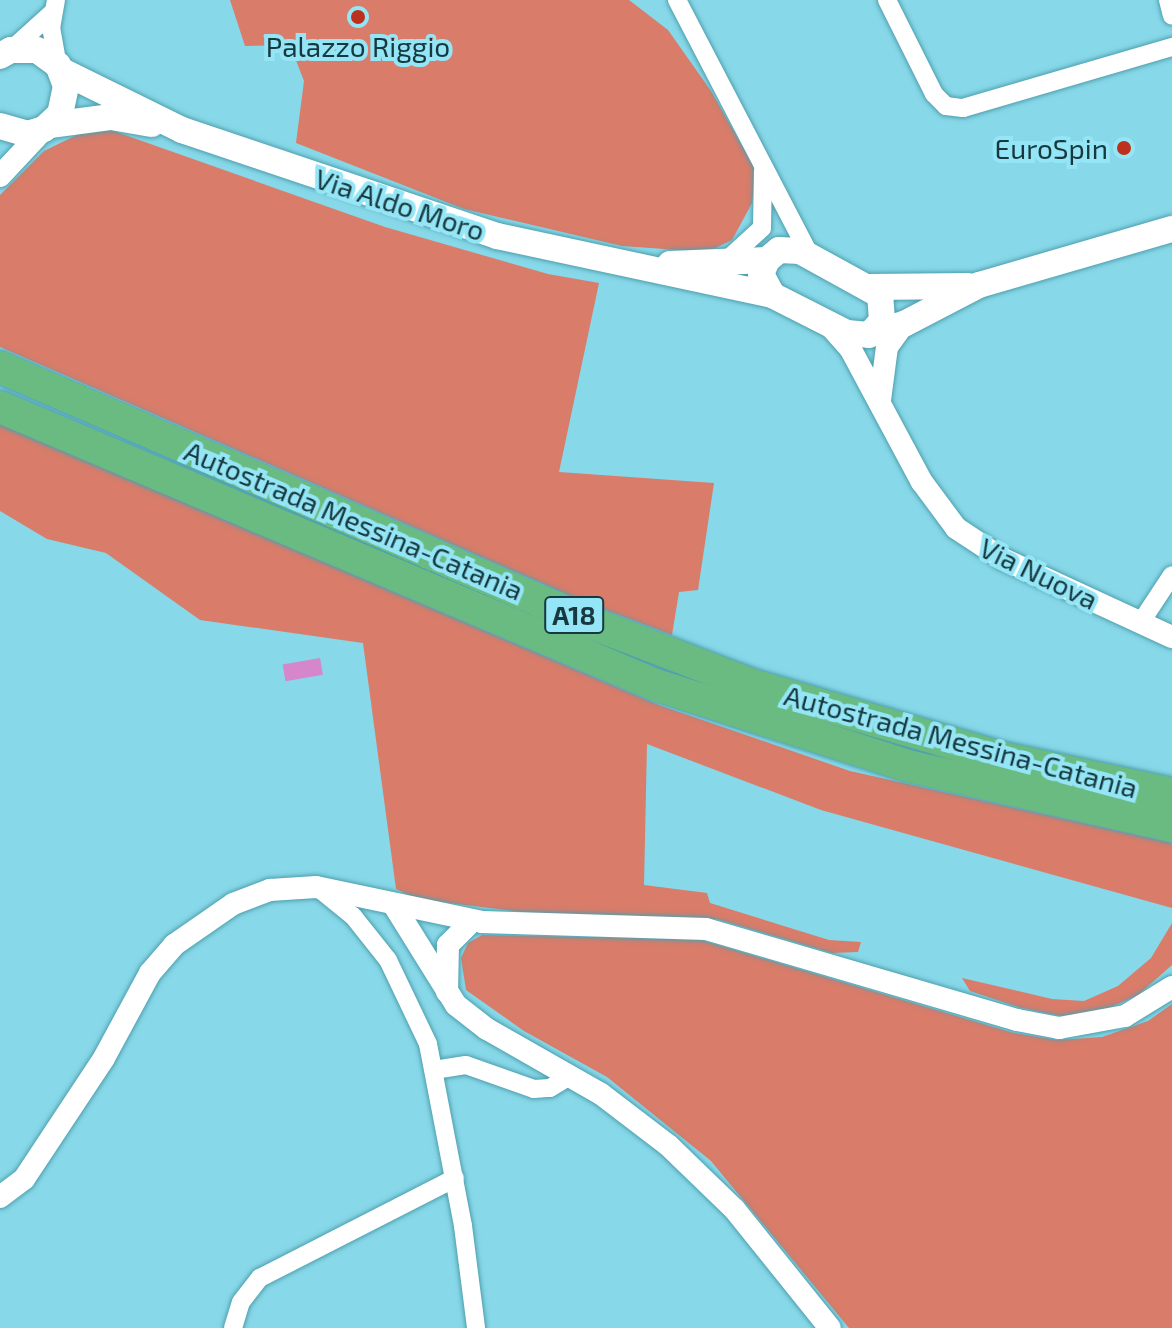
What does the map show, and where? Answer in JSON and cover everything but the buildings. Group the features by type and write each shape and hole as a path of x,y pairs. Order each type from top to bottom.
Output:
{"highway":[{"name":"Autostrada Messina-Catania","path":"0,367 586,621 739,680 931,739 1172,794"},
{"name":"Autostrada Messina-Catania","path":"0,407 656,685 895,762 1172,826"}],"main road":[{"path":"4,52 37,50 60,68 182,130"},
{"path":"47,127 66,100 60,68"},
{"path":"0,126 28,134 47,127 111,117 182,130"},
{"name":"Via Aldo Moro","path":"182,130 497,236 622,263"},
{"path":"622,263 772,295 829,325 857,336 882,339 904,324 979,285 1172,229"},
{"path":"772,295 761,274 767,260 779,250 800,251 880,295 884,308 882,339"},
{"path":"622,263 767,260"},
{"path":"869,287 979,285"}],"street":[{"path":"677,0 812,259"},
{"path":"887,0 934,94 946,106 963,108 1172,47"},
{"path":"1168,0 1172,16"},
{"path":"4,52 54,6"},
{"path":"54,6 60,68"},
{"path":"0,176 47,127"},
{"path":"762,160 762,228 767,260"},
{"path":"728,259 762,228"},
{"name":"Via Nuova","path":"829,325 850,348 922,482 956,528 1003,559 1172,637"},
{"path":"880,401 882,339"},
{"path":"1141,622 1172,575"},
{"path":"316,887 353,916 411,1001 434,1070 455,1178 476,1328"},
{"path":"0,1197 24,1179 104,1058 150,973 174,945 233,904 270,890 316,887 395,907 472,921 706,929 1059,1028 1114,1020 1172,987"},
{"path":"348,893 353,916"},
{"path":"395,907 447,993 487,1029 601,1094 708,1181 830,1328"},
{"path":"447,993 448,945 472,921"},
{"path":"434,1070 466,1065 534,1089 550,1088 570,1076"},
{"path":"233,1328 241,1302 260,1278 455,1178"}],"shaded area":[{"path":"230,0 629,0 668,30 711,91 757,172 752,203 732,240 707,252 622,246 464,209 296,143 304,81 290,45 245,46"},
{"path":"89,129 108,129 385,227 548,274 599,283 559,472 714,483 698,590 679,592 672,635 587,603 0,347 0,195 44,151"},
{"path":"0,424 659,705 850,771 1172,843 1172,908 821,810 647,744 644,885 707,893 710,903 829,940 861,942 858,952 832,953 716,919 547,915 417,899 396,889 363,643 200,620 106,553 47,539 0,511"},
{"path":"320,658 323,675 286,681 283,665"},
{"path":"1172,923 1172,965 1138,995 1102,1011 1061,1016 1021,1008 970,991 962,978 1052,999 1084,1001 1118,986 1151,958"},
{"path":"482,935 698,939 1014,1033 1057,1040 1102,1037 1148,1021 1172,1004 1172,1328 849,1328 711,1161 607,1077 524,1031 466,990 461,958 468,943"}],"place":[{"name":"Palazzo Riggio","path":"358,17"},
{"name":"EuroSpin","path":"1124,148"}]}
